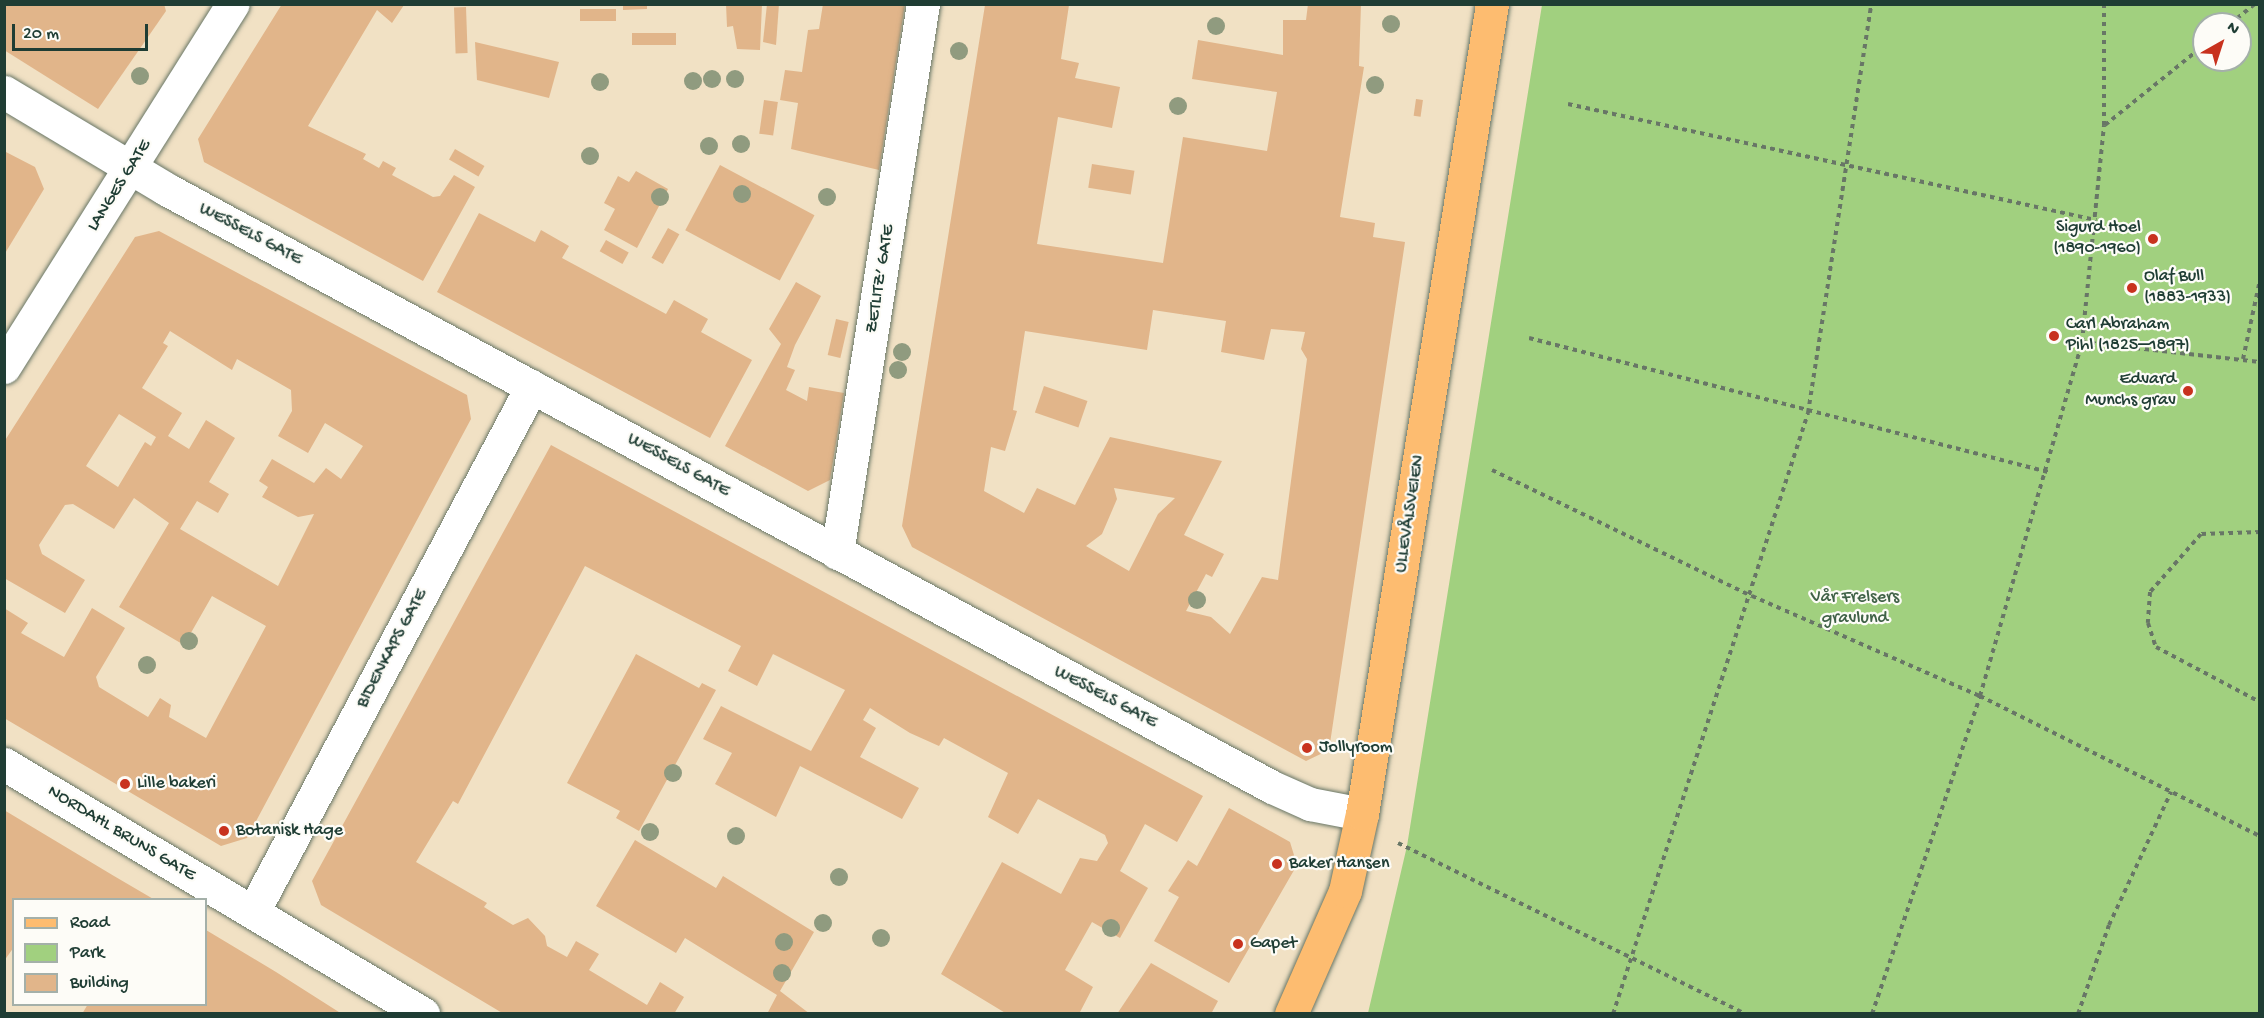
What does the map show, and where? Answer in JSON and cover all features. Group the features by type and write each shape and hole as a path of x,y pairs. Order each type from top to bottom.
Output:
{"main road":[{"name":"ULLEVÅLSVEIEN","path":"1291,1014 1345,891 1362,814 1492,4"}],"street":[{"name":"LANGES GATE","path":"4,367 233,4"},
{"name":"ZETLITZ’ GATE","path":"837,553 922,4"},
{"name":"WESSELS GATE","path":"4,92 132,167 837,553 1272,787 1310,804 1362,814"},
{"name":"BIDENKAPS GATE","path":"253,912 532,386"},
{"name":"NORDAHL BRUNS GATE","path":"4,764 423,1014"}],"path":[{"path":"1613,1014 1752,596 1808,413 1850,163 1871,4"},
{"path":"1872,1014 1980,696 2048,472 2082,342 2104,125 2104,4"},
{"path":"2104,125 2192,55"},
{"path":"1568,104 1850,163 2096,220"},
{"path":"2243,359 2259,280"},
{"path":"1529,338 1808,413 2048,472"},
{"path":"2082,342 2259,362"},
{"path":"1492,470 1752,596 1980,696 2259,836"},
{"path":"2259,532 2201,534 2150,592 2148,623 2156,647 2259,702"},
{"path":"2078,1014 2109,925 2171,792"},
{"path":"1398,843 1630,960 1746,1014"}],"green space":[{"name":"Vår Frelsers gravlund","path":"1542,5 2259,5 2259,1013 1368,1013 1407,846"}],"building":[{"path":"4,4 164,4 166,11 98,109 4,50"},
{"path":"282,4 404,5 392,23 377,10 308,126 366,154 363,159 379,168 383,161 396,168 392,175 433,197 440,196 454,175 475,187 423,281 204,162 198,139"},
{"path":"623,4 647,4 647,9 623,10"},
{"path":"726,4 762,4 760,50 737,49 733,26 727,27"},
{"path":"767,4 779,4 776,45 763,42"},
{"path":"823,4 905,4 879,170 791,149 798,103 780,100 785,70 802,72 808,30 819,29"},
{"path":"1308,4 1361,4 1359,66 1364,67 1340,217 1375,223 1373,237 1405,242 1329,750 1306,761 912,547 902,526 985,5 1069,5 1061,59 1079,63 1075,78 1120,87 1112,128 1058,117 1037,244 1163,263 1183,137 1267,151 1277,92 1192,79 1198,40 1283,55 1283,20 1306,20","holes":["1153,310 1226,321 1221,352 1264,360 1271,329 1305,332 1301,349 1307,359 1278,580 1262,577 1230,634 1211,617 1186,611 1206,574 1212,577 1224,554 1184,535 1222,461 1110,437 1075,505 1037,488 1024,513 984,491 991,447 1005,451 1017,411 1013,410 1025,331 1147,350","1114,488 1175,498 1158,514 1129,571 1086,546 1102,534 1117,499"]},
{"path":"454,7 466,7 468,53 456,53"},
{"path":"580,9 616,9 616,21 580,21"},
{"path":"632,33 676,33 676,45 632,45"},
{"path":"475,42 559,62 549,98 477,80"},
{"path":"1416,99 1423,100 1421,117 1414,116"},
{"path":"764,100 778,102 773,136 759,134"},
{"path":"455,149 484,166 478,176 449,159"},
{"path":"4,151 35,167 44,189 4,255"},
{"path":"1092,164 1134,171 1131,194 1088,188"},
{"path":"720,165 814,215 780,281 685,230"},
{"path":"636,171 668,189 637,248 604,230 615,209 604,203 618,176 629,182"},
{"path":"479,213 535,242 541,230 569,246 562,258 666,314 674,300 708,319 701,332 752,360 710,438 437,292"},
{"path":"668,228 679,234 663,264 652,258"},
{"path":"159,231 467,395 471,419 247,838 221,846 4,718 4,608 28,623 21,633 64,657 92,608 125,628 96,677 99,687 148,717 160,698 171,705 169,717 206,738 266,626 212,596 184,645 119,607 169,523 134,498 114,529 73,504 65,505 39,545 42,554 85,580 65,613 4,578 4,442 135,237","holes":["170,331 232,370 237,359 291,390 292,411 278,436 308,453 325,423 363,446 341,479 326,468 314,483 272,459 259,481 268,487 262,497 298,517 314,514 278,586 180,529 197,501 218,513 229,494 209,482 235,438 206,420 189,449 168,436 182,413 142,388 168,346 163,343","119,414 156,437 151,446 145,442 118,487 86,466"]},
{"path":"606,240 629,253 622,264 600,251"},
{"path":"796,282 821,296 795,345 787,367 795,370 786,390 807,401 809,387 844,393 830,480 808,491 725,446 781,344 769,329"},
{"path":"836,319 849,322 840,358 828,355"},
{"path":"1044,386 1087,401 1078,427 1035,412"},
{"path":"551,445 1203,796 1177,842 1145,824 1120,871 1148,888 1120,938 1092,922 1065,970 1093,987 1079,1014 1007,1014 941,974 1002,862 1061,894 1080,858 1097,861 1108,843 1105,835 1038,799 1018,834 988,817 1008,773 944,738 939,746 910,733 870,708 863,720 876,728 860,757 919,788 902,819 800,766 776,817 715,784 732,753 703,739 721,706 811,751 845,690 773,654 757,686 728,671 741,646 585,566 458,804 453,801 416,862 487,903 484,907 513,925 528,918 545,936 547,946 567,957 576,941 599,954 589,970 647,1005 660,982 684,997 674,1014 504,1014 321,905 312,881"},
{"path":"636,654 699,688 702,683 716,690 639,831 616,818 620,811 567,783"},
{"path":"1229,808 1290,842 1297,865 1229,983 1154,941 1179,897 1168,891 1188,860 1197,866"},
{"path":"4,810 152,898 12,898 12,950 4,961"},
{"path":"635,840 716,888 723,876 814,932 780,991 810,1014 767,1014 777,995 685,938 676,953 596,906"},
{"path":"207,931 342,1014 82,1014 87,1006 207,1006"},
{"path":"1151,963 1218,1001 1211,1014 1117,1014"}],"place":[{"name":"Sigurd Hoel (1890-1960)","path":"2153,239"},
{"name":"Olaf Bull (1883-1933)","path":"2132,288"},
{"name":"Carl Abraham Pihl (1825–1897)","path":"2054,336"},
{"name":"Edvard Munchs grav","path":"2188,391"},
{"name":"Jollyroom","path":"1307,748"},
{"name":"Lille bakeri","path":"125,784"},
{"name":"Botanisk Hage","path":"224,831"},
{"name":"Baker Hansen","path":"1277,864"},
{"name":"Gapet","path":"1238,944"}]}
